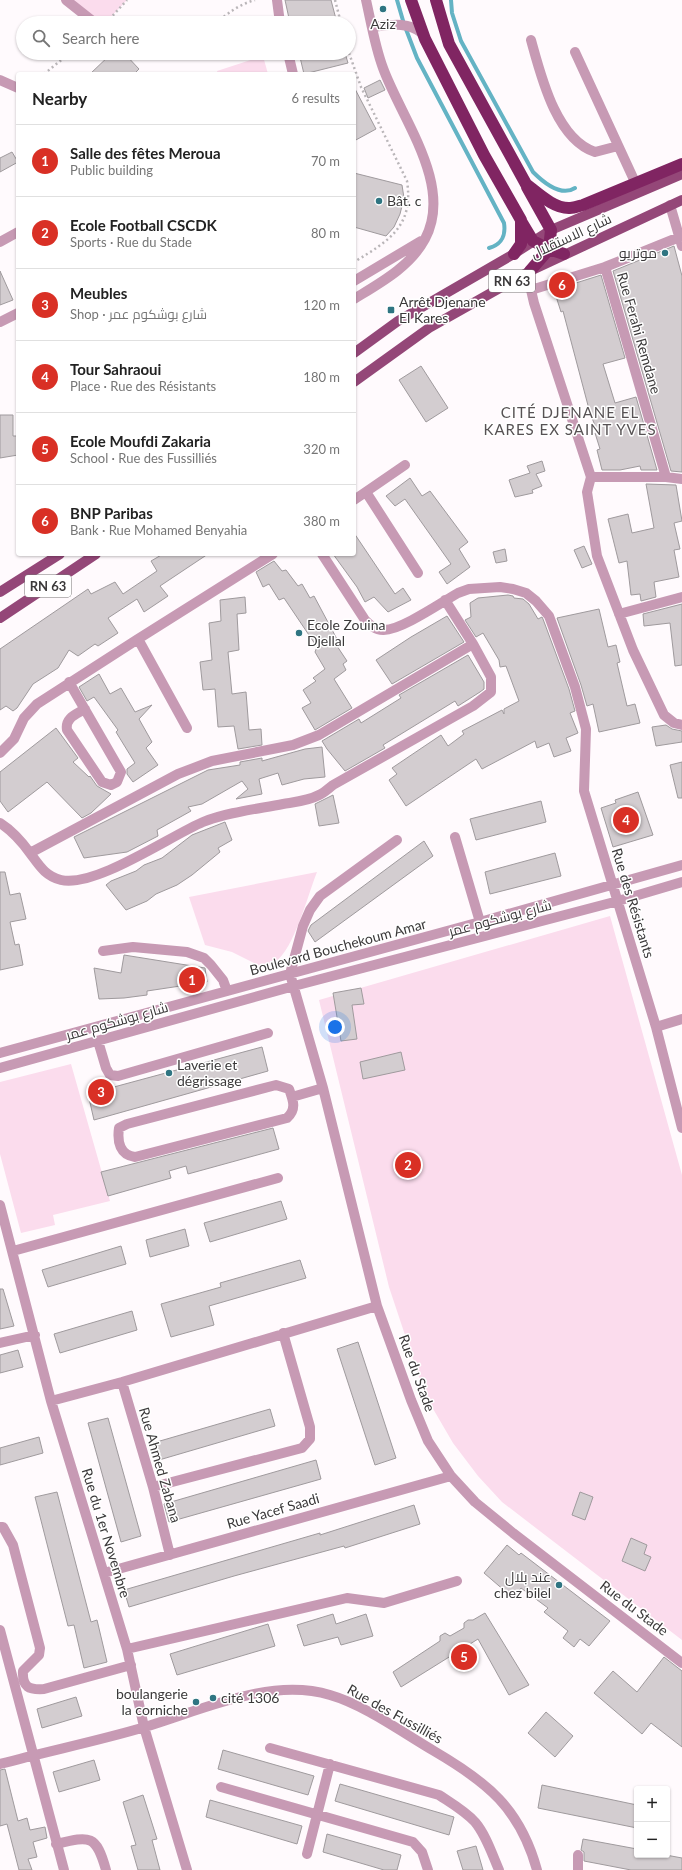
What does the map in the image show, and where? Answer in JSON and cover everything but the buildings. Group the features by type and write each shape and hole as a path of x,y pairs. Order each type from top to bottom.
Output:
{"highway":[{"path":"411,0 422,33 484,155 533,241 564,254"},
{"path":"436,0 449,44 551,230 549,249 530,271"},
{"path":"526,184 556,204 570,208 583,205 635,182 682,164"},
{"path":"514,254 522,244 521,220"}],"main road":[{"name":"شارع الاستقلال","path":"514,254 551,230 682,174"},
{"name":"شارع الاستقلال","path":"356,381 429,328 530,271 682,200"},
{"name":"RN 63","path":"356,352 396,322 514,254"},
{"name":"RN 63","path":"0,592 57,556"},
{"name":"RN 63","path":"0,618 93,556"}],"street":[{"path":"66,0 86,16"},
{"path":"277,0 279,16"},
{"path":"356,298 393,274 409,259 425,239 432,219 435,202 426,164 382,68 366,0"},
{"path":"372,27 397,24 409,25 422,33"},
{"path":"531,40 540,73 555,112 580,145 595,152 618,146"},
{"path":"575,52 635,182"},
{"path":"290,60 293,72"},
{"path":"0,80 16,87"},
{"path":"531,290 605,267 681,239 670,205"},
{"path":"0,242 16,233"},
{"path":"356,280 425,239"},
{"name":"Rue Ferahi Remdane","path":"605,267 666,476"},
{"path":"530,271 531,290 534,303 591,477 587,492 597,556 633,650 664,715 674,723 682,725"},
{"path":"0,322 16,314"},
{"path":"356,499 405,465"},
{"path":"591,477 666,476 682,479"},
{"path":"366,492 418,573"},
{"path":"0,753 14,738 24,718 37,704 69,682 270,556"},
{"name":"Rue des Résistants","path":"323,556 365,620 373,627 383,630 395,628 445,600 469,589 500,587 513,588 526,593 536,601 549,616 575,686 586,729 584,791 614,885 656,1027 682,1128"},
{"path":"619,614 682,596"},
{"path":"0,822 7,827 49,876 62,880 91,878 157,847 204,822 242,812 300,802 318,796 333,785 486,697 491,692 491,678 473,644 445,600"},
{"path":"138,639 187,728"},
{"path":"30,853 178,774 212,761 293,745 319,735 473,644"},
{"path":"69,682 121,772 119,781 117,782 111,784 102,782 67,730 66,725 68,719 84,709"},
{"path":"455,837 480,922"},
{"path":"290,974 310,910 320,896 397,840"},
{"name":"Boulevard Bouchekoum Amar","path":"0,1053 227,992 682,865"},
{"name":"شارع بوشكوم عمر","path":"0,1068 294,986 618,901 682,882"},
{"path":"103,951 133,947 187,952 204,958 211,965 223,980 227,992"},
{"name":"Rue du Stade","path":"290,974 323,1088 377,1306 410,1400 428,1441 451,1476 475,1502 682,1663"},
{"path":"656,1027 682,1020"},
{"path":"98,1041 106,1068 110,1075 118,1076 268,1032"},
{"path":"276,1085 289,1089 292,1097 294,1106 292,1113 287,1118 135,1157 128,1156 123,1152 118,1136 119,1128 127,1124 276,1085"},
{"path":"292,1097 323,1088"},
{"path":"13,1250 278,1178"},
{"name":"Rue du 1er Novembre","path":"0,1205 52,1401 127,1649 144,1727 187,1870"},
{"path":"52,1401 122,1382 377,1306"},
{"path":"153,1487 302,1448 310,1439 310,1428 283,1333"},
{"path":"0,1343 34,1335"},
{"name":"Rue Ahmed Zabana","path":"122,1382 153,1487 170,1555"},
{"name":"Rue Yacef Saadi","path":"104,1573 451,1476"},
{"path":"0,1527 3,1528 13,1545 40,1648 39,1655 24,1671 23,1679 27,1687 34,1690 44,1689 131,1665"},
{"path":"127,1649 347,1598 384,1603 457,1581"},
{"path":"0,1630 64,1870"},
{"name":"Rue des Fussilliés","path":"0,1764 144,1727 212,1705 256,1694 286,1689 308,1690 330,1695 355,1705 468,1771 492,1790 510,1812 523,1833 537,1870"},
{"path":"270,1748 439,1795 457,1806 475,1822 490,1848 498,1870"},
{"path":"307,1854 330,1764"},
{"path":"221,1787 413,1842 422,1852 428,1870"},
{"path":"56,1844 81,1838 91,1840 98,1846 106,1870"},
{"path":"578,1855 578,1870"}],"path":[{"path":"112,16 127,0"},
{"path":"225,16 246,2 255,0"},
{"path":"335,0 338,16"},
{"path":"46,72 61,60"},
{"path":"351,60 356,72"},
{"path":"356,73 361,87 407,180 409,194 405,217 393,236 356,261"}],"shaded area":[{"path":"66,0 127,0 112,16 86,16"},
{"path":"251,60 264,60 267,72 217,72"},
{"path":"317,872 294,934 282,956 275,962 260,966 232,952 205,945 189,897"},
{"path":"610,916 682,1175 682,1640 502,1502 478,1476 453,1443 425,1395 389,1287 319,1000"},
{"path":"71,1064 110,1201 53,1215 55,1225 21,1233 0,1154 0,1082"}],"waterway":[{"path":"397,0 404,24 417,58 504,223 504,236 500,242 489,248"},
{"path":"451,0 452,13 461,41 533,172 547,184 558,190 564,191 575,188"}],"place":[{"name":"Aziz","path":"383,9"},
{"name":"Bât. c","path":"379,201"},
{"name":"موتريو","path":"665,253"},
{"name":"BNP Paribas","path":"562,285"},
{"name":"Arrêt Djenane El Kares","path":"391,310"},
{"name":"Ecole Zouina Djellal","path":"299,633"},
{"name":"Tour Sahraoui","path":"626,820"},
{"name":"Salle des fêtes Meroua","path":"192,980"},
{"name":"Laverie et dégrissage","path":"169,1073"},
{"name":"Meubles","path":"101,1092"},
{"name":"Ecole Football CSCDK","path":"408,1165"},
{"name":"عند بلال chez bilel","path":"559,1585"},
{"name":"Ecole Moufdi Zakaria","path":"464,1657"},
{"name":"cité 1306","path":"213,1698"},
{"name":"boulangerie la corniche","path":"196,1702"}],"district":[{"name":"CITÉ DJENANE EL KARES EX SAINT YVES","path":"570,422"}]}
